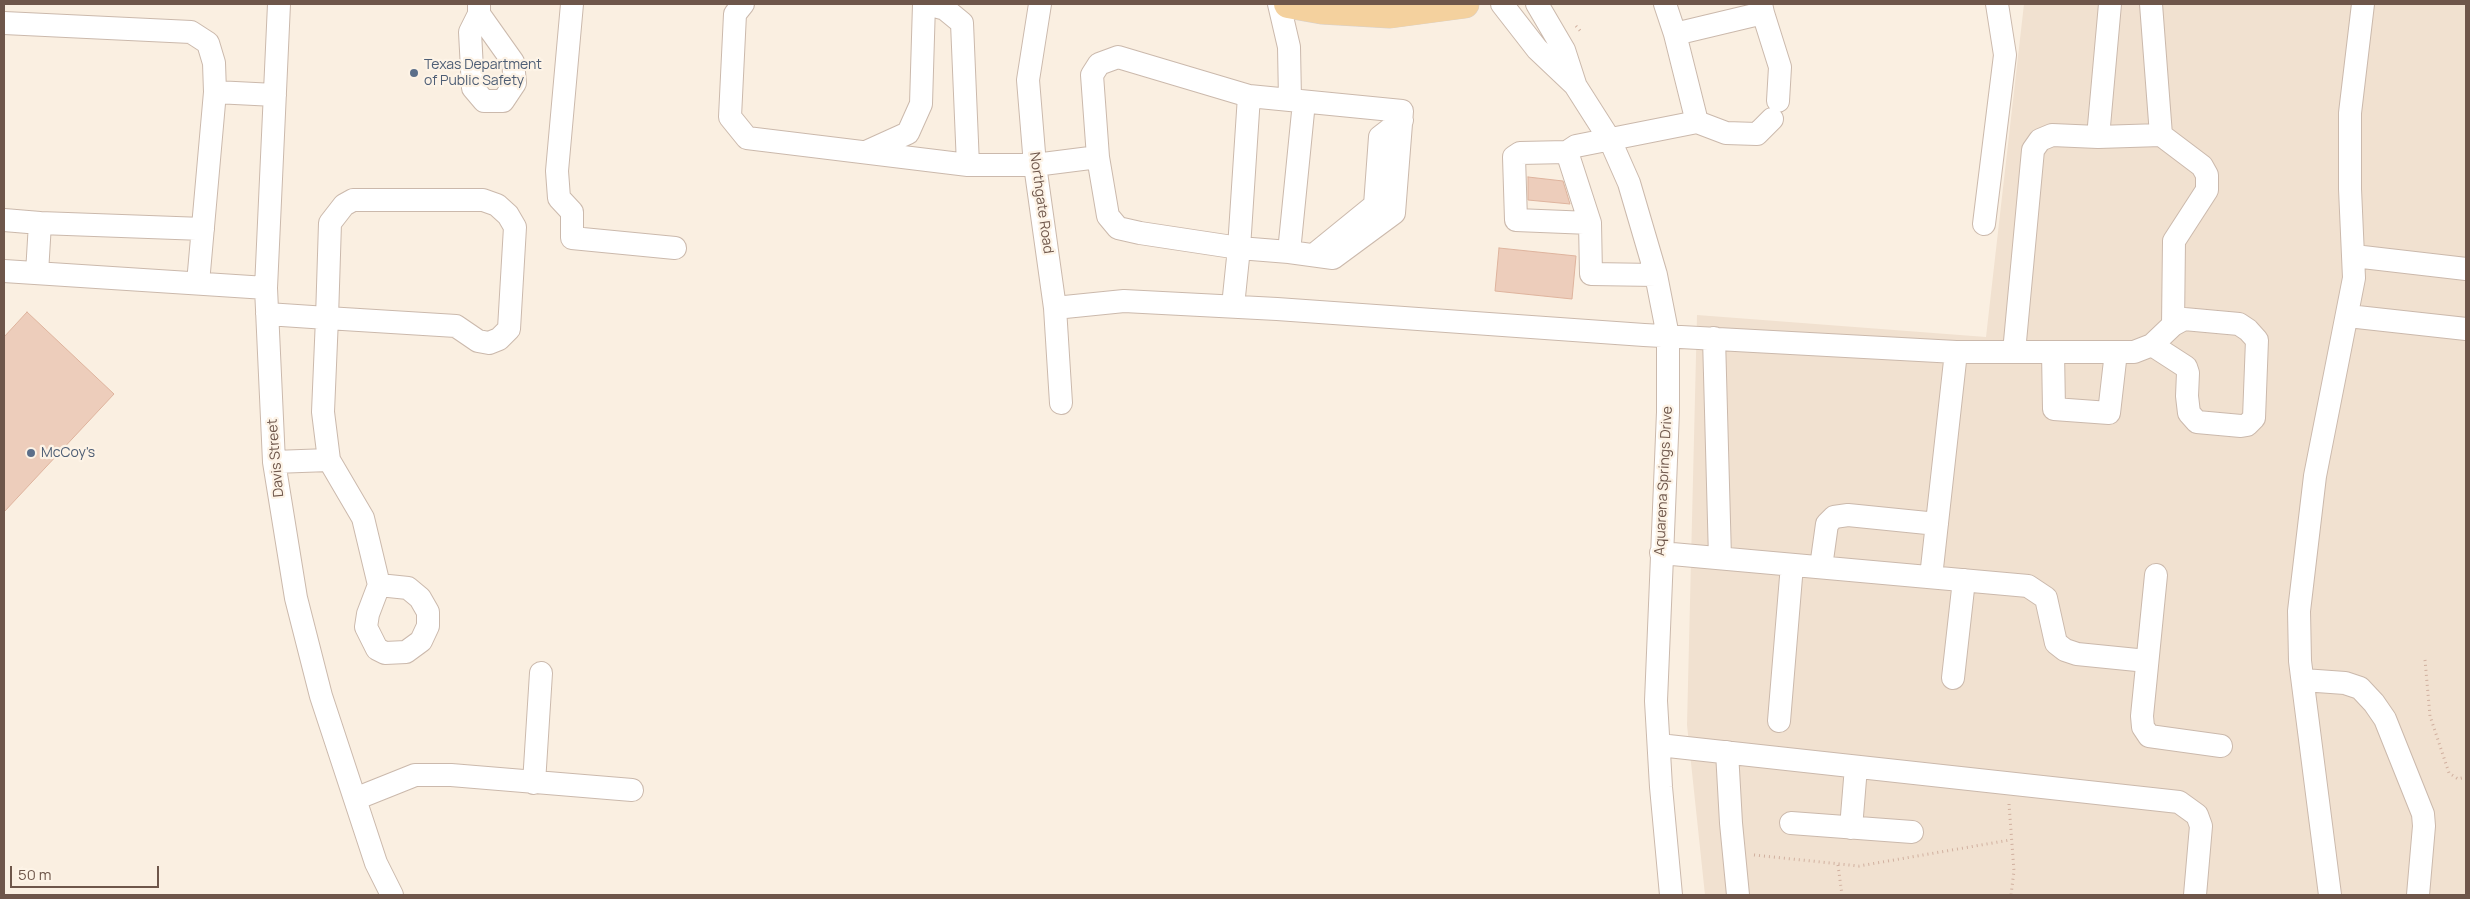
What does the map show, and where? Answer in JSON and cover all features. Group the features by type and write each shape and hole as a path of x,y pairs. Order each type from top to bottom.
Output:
{"main road":[{"path":"1288,4 1322,10 1390,14 1465,4"}],"street":[{"name":"Davis Street","path":"279,4 266,288 274,462 296,598 322,696 376,863 392,895"},
{"path":"572,4 557,171 559,198 572,212 572,238 675,248"},
{"path":"743,4 735,14 730,117 747,138 968,164 1035,165 1098,157"},
{"path":"866,152 908,133 921,104 925,4 945,9 962,23 968,164"},
{"name":"Northgate Road","path":"1040,4 1028,80 1035,165 1056,308 1061,403"},
{"path":"1278,4 1289,47 1297,101 1289,252"},
{"name":"Aquarena Springs Drive","path":"1502,4 1537,49 1575,86 1610,140 1629,183 1656,275 1668,336 1668,412 1656,701 1670,895"},
{"name":"Aquarena Springs Drive","path":"1537,4 1564,50 1575,86"},
{"path":"1665,4 1675,34 1698,122"},
{"path":"1984,224 2005,55 1997,4"},
{"path":"2098,137 2110,4"},
{"path":"2151,4 2161,135"},
{"path":"2330,895 2303,680 2300,611 2315,476 2334,371 2348,316 2354,278 2350,190 2350,113 2363,4"},
{"path":"1590,223 1516,220 1514,157 1520,153 1567,152 1576,146 1698,122 1726,133 1757,134 1775,110 1780,68 1762,8 1675,34"},
{"path":"4,23 192,32 208,43 214,63 215,92 198,283"},
{"path":"1118,57 1249,96 1402,111 1394,213 1333,258 1239,248 1118,228 1108,216 1098,157 1092,75 1099,64 1118,57"},
{"path":"215,92 275,94"},
{"path":"1232,306 1239,248 1249,96"},
{"path":"2014,352 2034,150 2040,140 2052,135 2098,137 2161,135 2202,166 2207,175 2207,190 2174,241 2173,325"},
{"path":"1567,152 1590,223 1591,274 1656,275"},
{"path":"267,314 327,318 456,326 478,341 490,343 499,339 509,329 515,227 508,215 496,205 483,200 353,200 336,213 330,223 327,318 322,412 329,460 363,518 380,585"},
{"path":"4,220 203,229"},
{"path":"37,273 40,223"},
{"path":"2354,256 2466,269"},
{"path":"4,271 266,288"},
{"path":"1056,308 1124,301 1232,306 1668,336 1956,352 2134,352 2152,345 2173,325 2184,319 2239,324 2257,340 2254,418 2247,425 2197,422 2189,413 2187,396 2188,373 2186,367 2152,345"},
{"path":"2348,316 2466,329"},
{"path":"1714,338 1720,558"},
{"path":"1931,577 1956,352"},
{"path":"2053,352 2054,409 2109,413 2116,352"},
{"path":"274,462 329,460"},
{"path":"1821,567 1827,524 1834,517 1848,515 1937,524"},
{"path":"1661,553 2028,586 2046,598 2056,643 2065,650 2077,654 2147,661"},
{"path":"1779,721 1792,564"},
{"path":"2156,575 2142,716 2144,727 2149,736 2221,746"},
{"path":"1953,678 1964,580"},
{"path":"534,783 542,673"},
{"path":"2303,680 2345,683 2360,688 2385,719 2423,814 2424,826 2418,895"},
{"path":"1658,745 2179,802 2197,815 2201,826 2202,839 2195,895"},
{"path":"1727,752 1738,895"},
{"path":"1851,828 1856,767"},
{"path":"355,799 414,775 451,775 632,790"},
{"path":"1791,822 1912,832"}],"path":[{"path":"2425,660 2430,716 2449,773 2458,780 2466,777"},
{"path":"2008,784 2010,840 2014,870 2011,895"},
{"path":"1734,854 1859,866 2010,840"},
{"path":"1838,865 1842,895"}],"shaded area":[{"path":"2024,4 2466,4 2466,895 1705,895 1687,725 1697,315 1986,337"}],"building":[{"path":"1528,177 1563,181 1570,204 1528,200"},
{"path":"1499,248 1576,256 1572,299 1495,291"},
{"name":"McCoy's","path":"27,312 114,394 4,512 4,337"}],"place":[{"name":"Texas Department of Public Safety","path":"414,73"},
{"name":"McCoy's","path":"31,453"}]}
